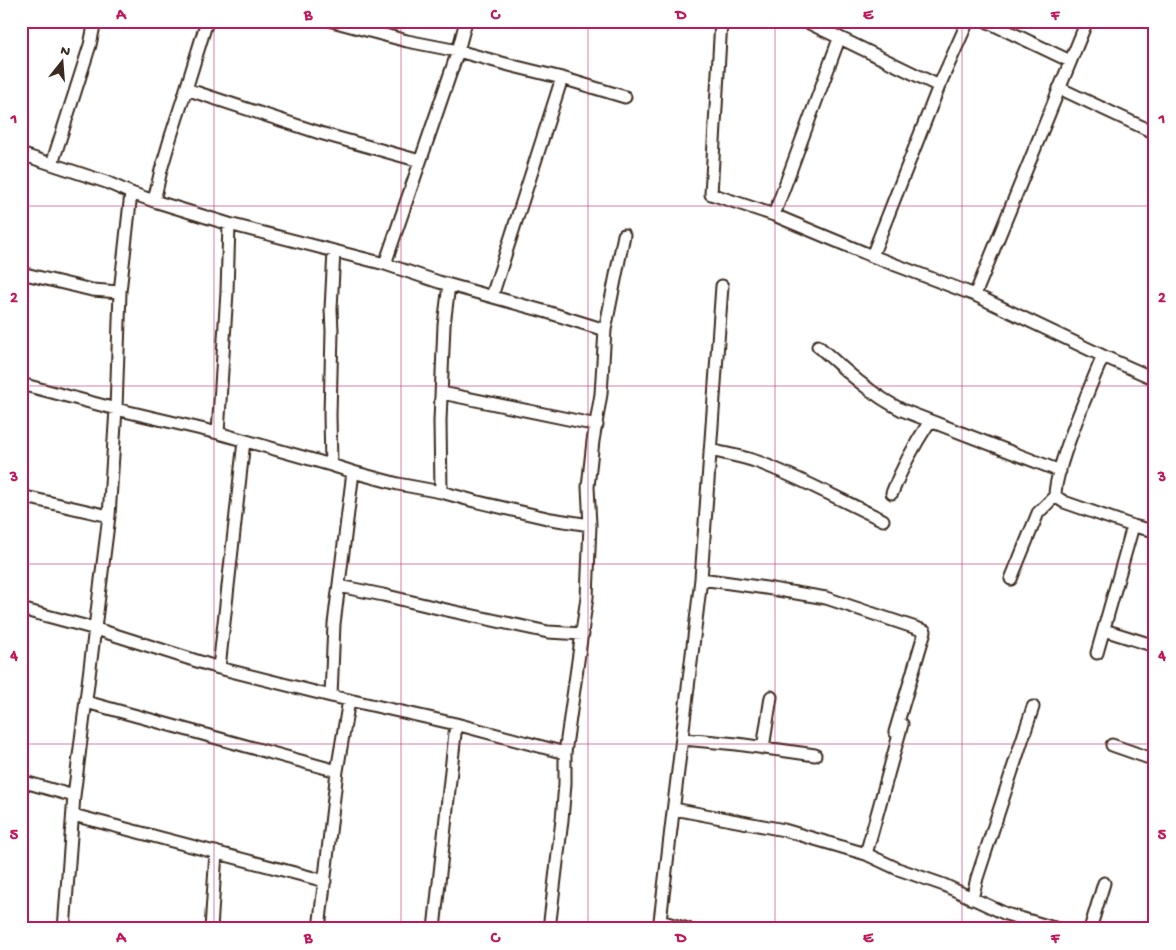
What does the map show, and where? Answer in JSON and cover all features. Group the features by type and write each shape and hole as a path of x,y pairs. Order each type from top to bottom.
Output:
{"street":[{"path":"52,164 90,45 95,21"},
{"path":"154,201 161,170 207,21"},
{"path":"332,21 346,23 407,41 458,51 562,78 625,97"},
{"path":"385,264 458,51 466,21"},
{"path":"721,21 711,194 774,215 872,256 975,295 1155,379"},
{"path":"805,21 939,86"},
{"path":"872,256 939,86 968,21"},
{"path":"986,21 1070,61"},
{"path":"975,295 1087,21"},
{"path":"774,215 839,39"},
{"path":"492,296 562,78"},
{"path":"1059,88 1155,133"},
{"path":"186,89 320,133 420,161"},
{"path":"21,154 106,182 131,194 229,224 385,264 449,285 605,330"},
{"path":"64,929 74,796 109,516 116,409 120,292 131,194"},
{"path":"218,433 228,292 229,224"},
{"path":"549,929 566,784 565,753 587,597 590,525 588,487 601,394 605,330 624,235"},
{"path":"331,465 331,309 334,251"},
{"path":"21,273 92,290 120,292"},
{"path":"441,492 440,420 444,325 449,285"},
{"path":"688,929 660,925 702,579 722,286"},
{"path":"818,346 888,403 1060,471"},
{"path":"1012,579 1038,513 1055,496 1055,486 1079,415 1103,356"},
{"path":"21,384 218,433 398,484 441,492 542,517 590,525"},
{"path":"442,393 596,425"},
{"path":"892,493 911,451 930,421"},
{"path":"220,668 244,441"},
{"path":"710,450 741,456 758,462 883,520"},
{"path":"331,696 334,624 352,472"},
{"path":"21,496 109,516"},
{"path":"1055,496 1064,502 1133,526 1155,531"},
{"path":"1097,653 1133,526"},
{"path":"702,579 826,598 925,630 895,732"},
{"path":"339,586 383,594 548,632 583,634"},
{"path":"21,609 96,629 220,668 331,696 456,724 565,753"},
{"path":"1104,630 1155,646"},
{"path":"763,748 771,697"},
{"path":"319,929 337,771 349,700"},
{"path":"86,702 337,771"},
{"path":"972,899 977,878 1033,707"},
{"path":"866,854 904,716"},
{"path":"434,929 456,724"},
{"path":"682,739 737,744 815,755"},
{"path":"1112,745 1155,760"},
{"path":"21,781 74,796"},
{"path":"674,809 784,830 866,854 898,869 944,885 1006,914 1058,929"},
{"path":"73,815 325,881"},
{"path":"211,929 216,852"},
{"path":"1090,929 1104,883"}]}
